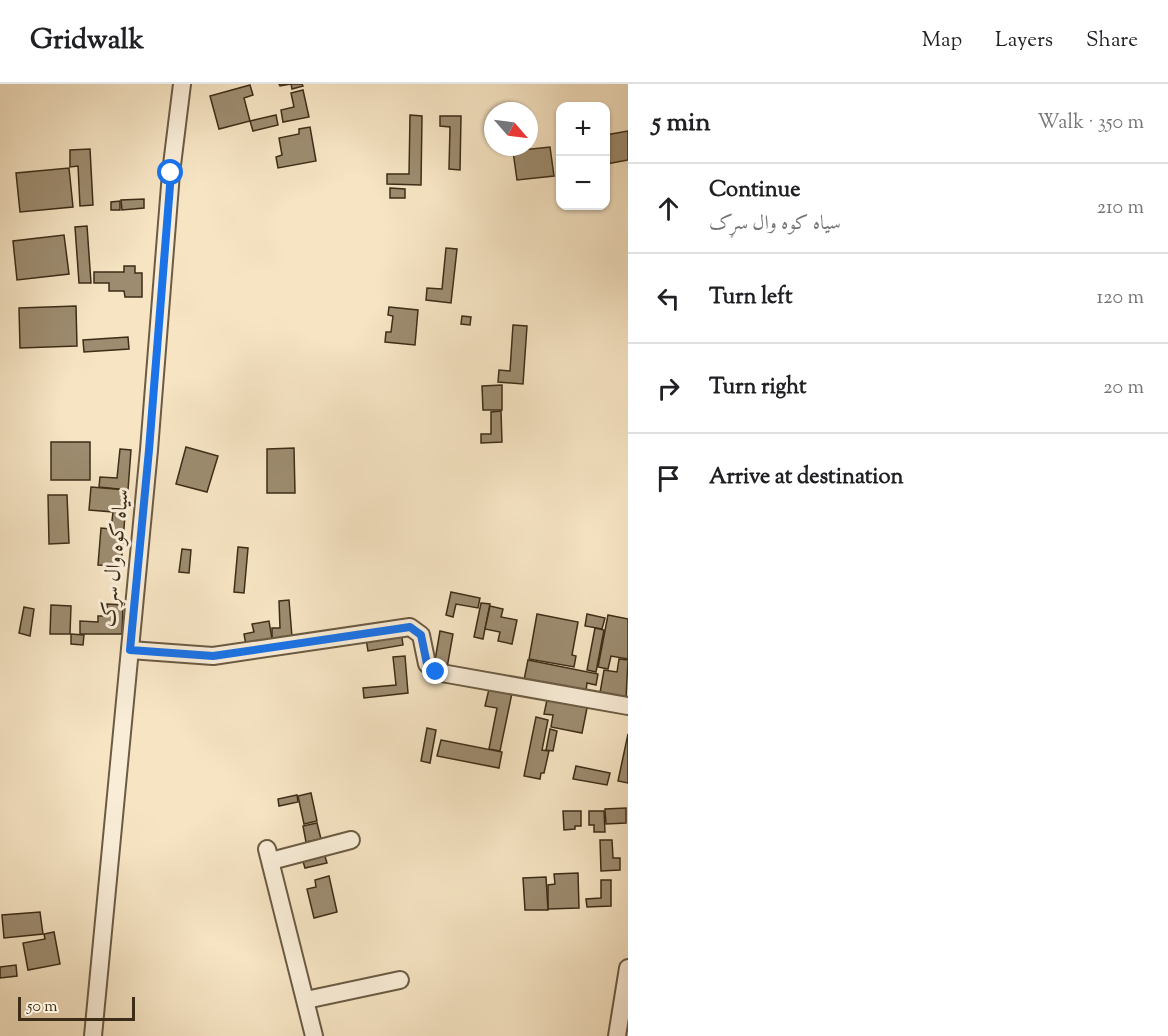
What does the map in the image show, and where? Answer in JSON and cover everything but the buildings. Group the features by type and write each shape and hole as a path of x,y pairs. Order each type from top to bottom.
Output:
{"street":[{"name":"سیاه کوه وال سړک","path":"93,1036 150,439 171,173 182,84"},
{"path":"130,650 213,656 410,627 421,635 427,664 436,672 628,706"},
{"path":"314,1036 269,855 351,840"},
{"path":"617,1036 628,968"},
{"path":"306,1000 400,980"}],"route":[{"path":"171,173 164,280 130,650 213,656 410,627 421,635 427,664 436,672"}]}
